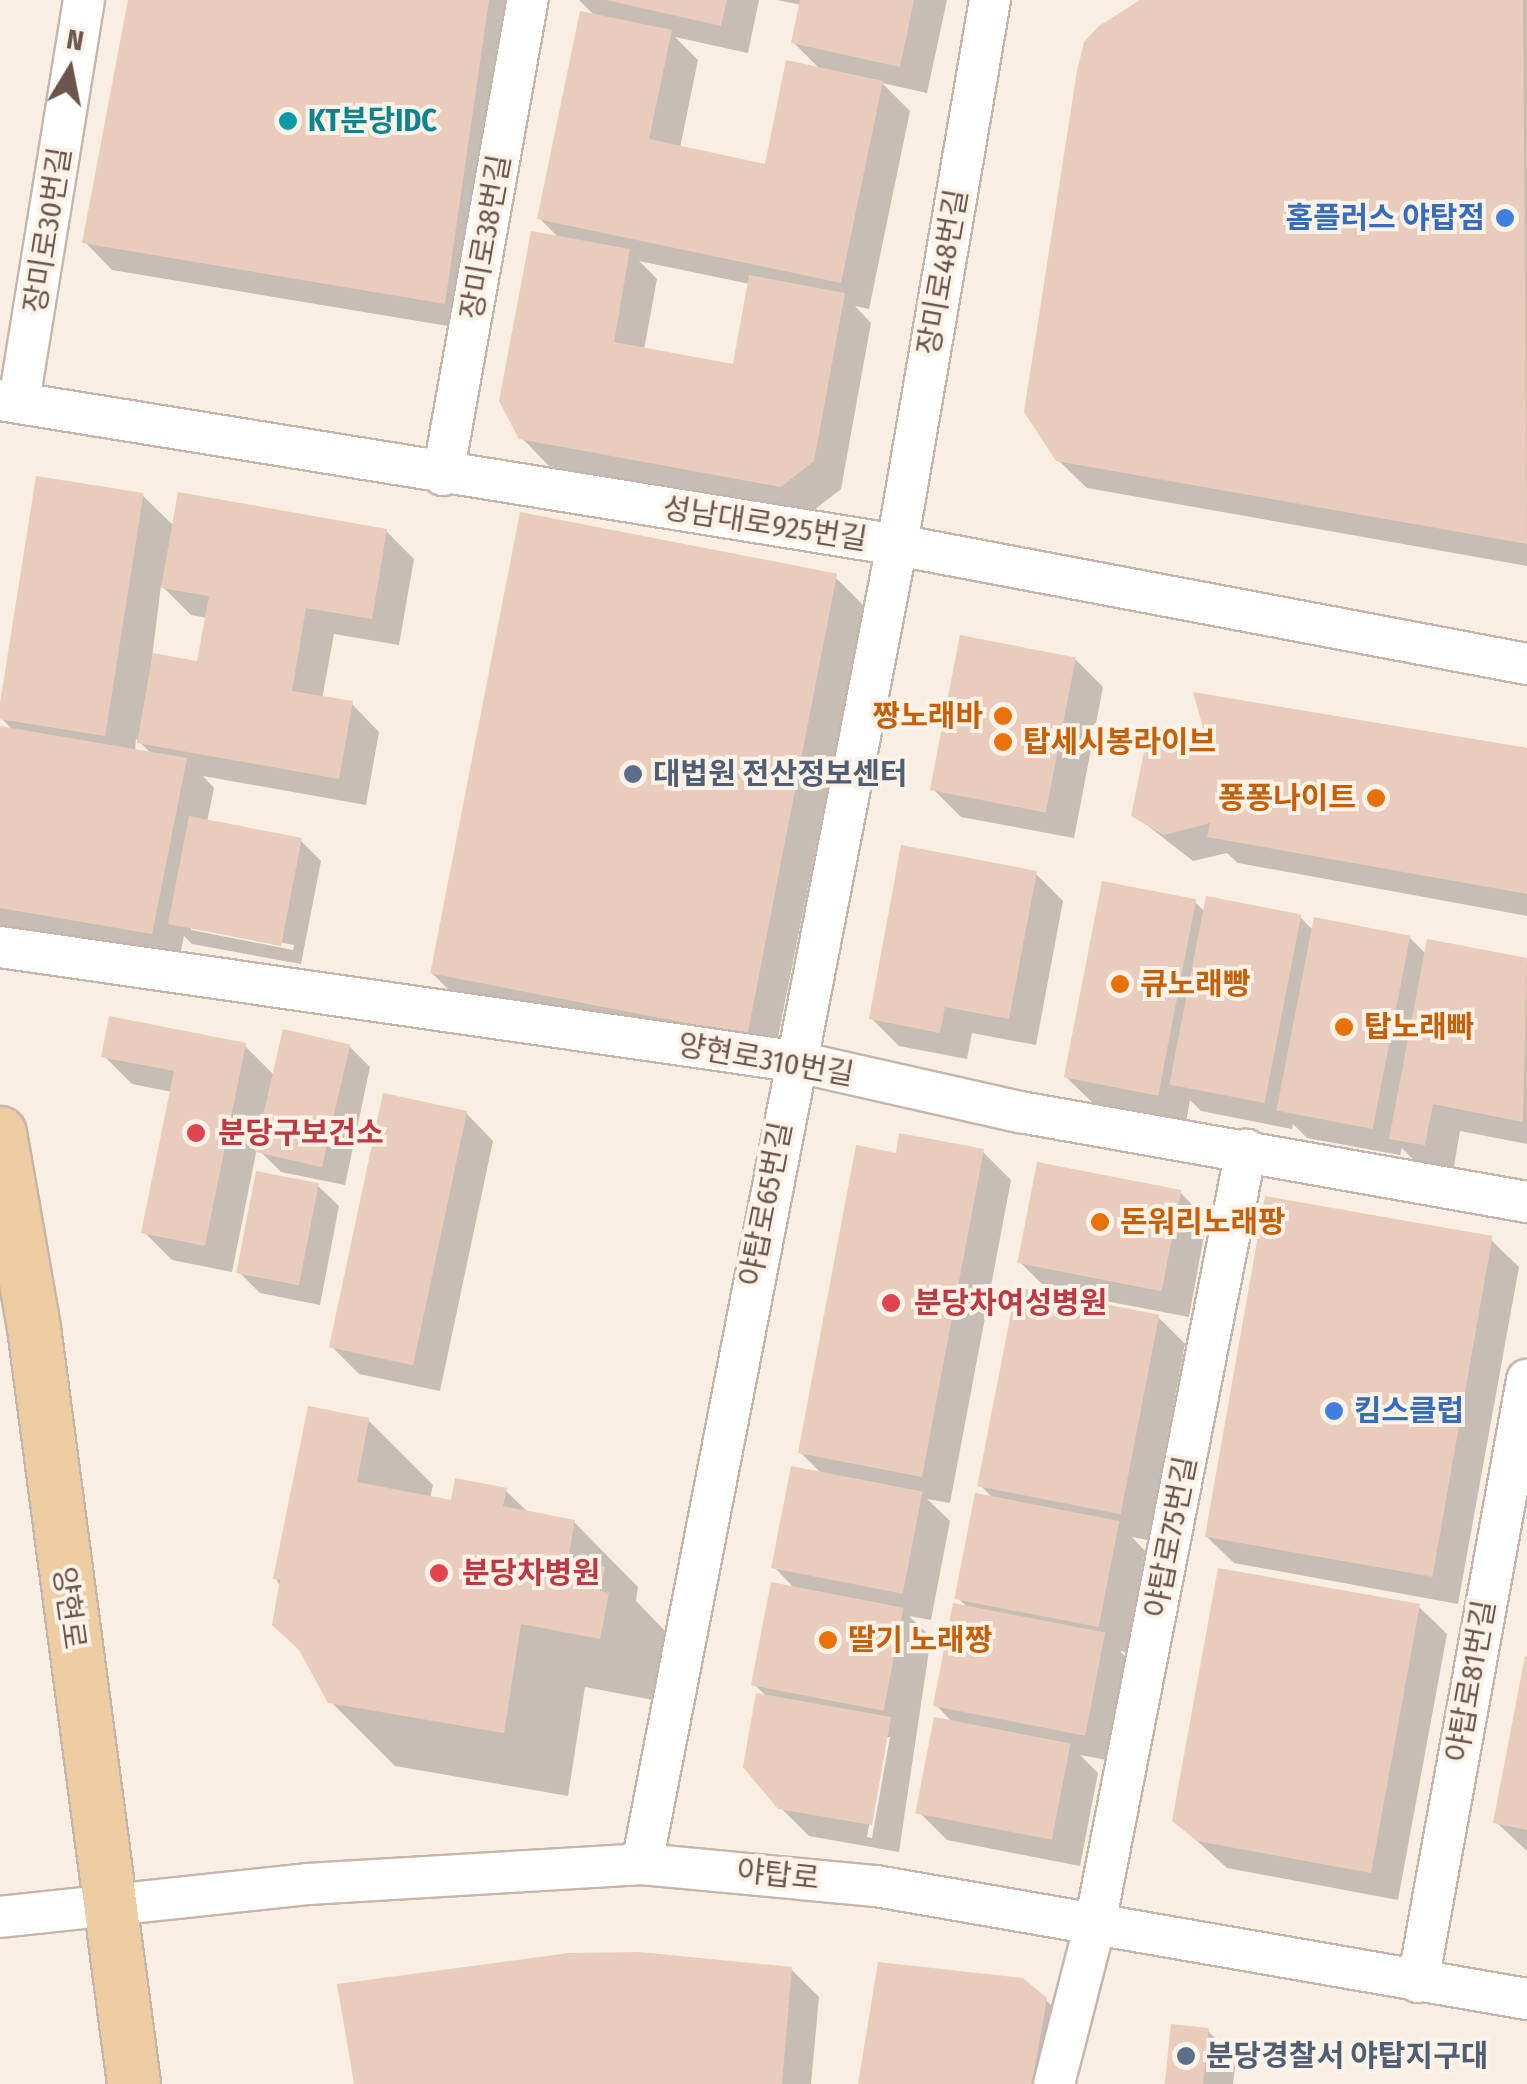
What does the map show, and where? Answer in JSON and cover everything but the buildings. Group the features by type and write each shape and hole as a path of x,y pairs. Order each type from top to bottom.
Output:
{"main road":[{"name":"양현로","path":"0,1133 34,1328 134,2084"}],"street":[{"name":"장미로30번길","path":"10,400 84,0"},
{"name":"장미로38번길","path":"443,475 528,0"},
{"name":"장미로48번길","path":"897,545 990,0"},
{"name":"성남대로925번길","path":"10,400 443,475 897,545 1527,664"},
{"name":"야탑로65번길","path":"642,1864 793,1061 897,545"},
{"name":"양현로310번길","path":"0,948 793,1061 1020,1112 1527,1202"},
{"name":"야탑로75번길","path":"1054,2084 1095,1924 1246,1150"},
{"name":"야탑로81번길","path":"1418,1982 1527,1380"},
{"name":"야탑로","path":"11,1916 308,1884 642,1864 858,1884 1527,1999"}],"place":[{"name":"KT분당IDC","path":"288,121"},
{"name":"홈플러스 야탑점","path":"1505,218"},
{"name":"짱노래바","path":"1003,716"},
{"name":"탑세시봉라이브","path":"1003,742"},
{"name":"대법원 전산정보센터","path":"633,774"},
{"name":"퐁퐁나이트","path":"1376,798"},
{"name":"큐노래빵","path":"1120,984"},
{"name":"탑노래빠","path":"1344,1027"},
{"name":"분당구보건소","path":"196,1133"},
{"name":"돈워리노래팡","path":"1100,1222"},
{"name":"분당차여성병원","path":"891,1303"},
{"name":"킴스클럽","path":"1334,1411"},
{"name":"분당차병원","path":"439,1573"},
{"name":"딸기 노래짱","path":"828,1640"},
{"name":"분당경찰서 야탑지구대","path":"1186,2056"}]}
